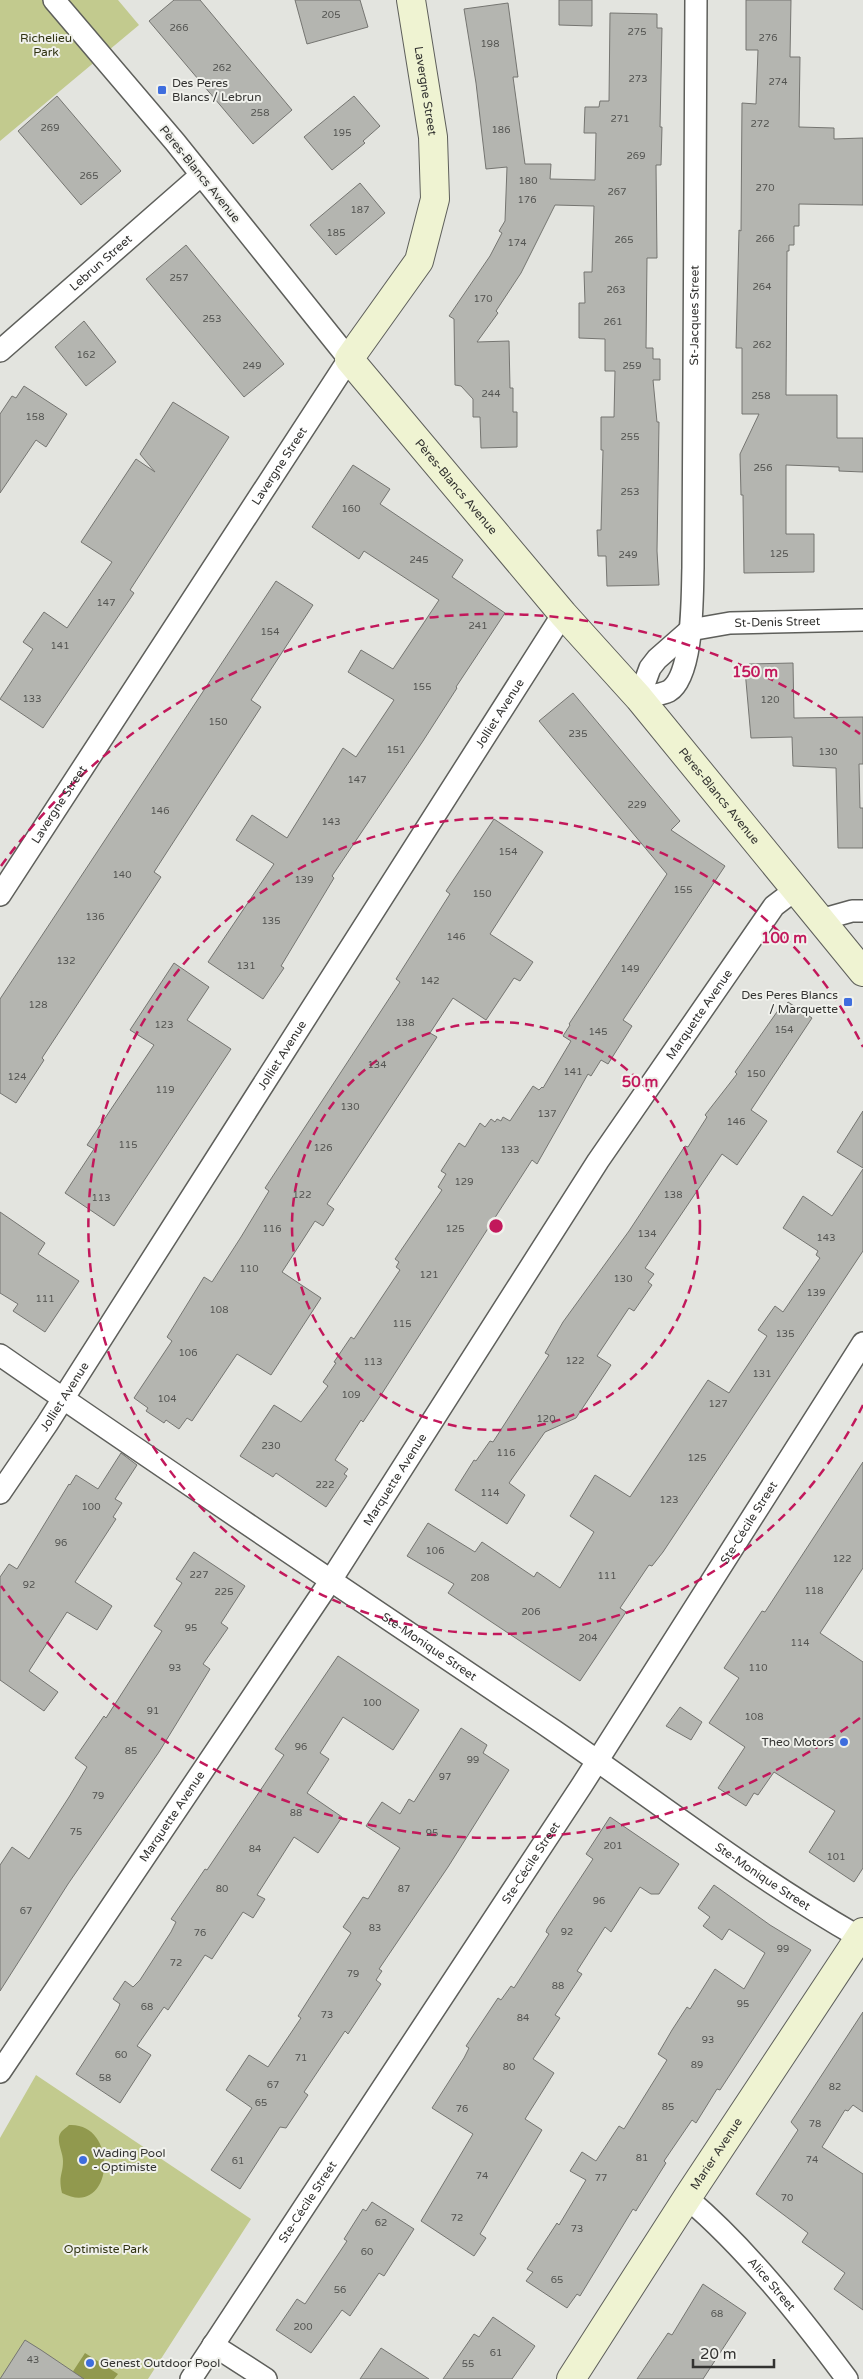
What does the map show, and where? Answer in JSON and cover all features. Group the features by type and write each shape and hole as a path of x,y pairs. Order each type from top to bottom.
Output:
{"street":[{"name":"Pères-Blancs Avenue","path":"54,0 201,175 349,359 562,614 639,698 794,890 863,972"},
{"name":"Lavergne Street","path":"0,895 349,359 419,261 436,199 433,138 411,0"},
{"name":"St-Jacques Street","path":"639,698 670,690 680,676 687,658 690,630 693,558 696,0"},
{"name":"Lebrun Street","path":"0,351 201,175"},
{"name":"Jolliet Avenue","path":"0,1493 562,614"},
{"name":"St-Denis Street","path":"690,630 730,623 863,620"},
{"path":"639,698 650,668 657,659 690,630"},
{"name":"Marquette Avenue","path":"0,2072 331,1580 598,1161 774,906 794,890"},
{"path":"820,920 852,911 863,911"},
{"name":"Ste-Cécile Street","path":"191,2379 582,1785 863,1344"},
{"name":"Ste-Monique Street","path":"0,1355 597,1760 722,1848 834,1923 861,1935"},
{"name":"Marier Avenue","path":"571,2379 687,2198 861,1935"},
{"name":"Alice Street","path":"687,2198 720,2227 815,2337 847,2379"},
{"path":"213,2344 266,2379"}],"green space":[{"name":"Richelieu Park","path":"0,0 118,0 139,25 0,141"},
{"name":"Optimiste Park","path":"36,2075 251,2219 148,2379 0,2379 0,2138"}],"shaded area":[{"name":"Wading Pool - Optimiste","path":"69,2125 85,2128 97,2138 103,2152 104,2168 101,2183 92,2193 79,2198 62,2193 61,2187 63,2161 59,2137"},
{"name":"Genest Outdoor Pool","path":"85,2353 118,2374 114,2379 68,2379"}],"building":[{"path":"174,0 200,0 292,110 253,144 149,21"},
{"path":"295,0 360,0 368,27 307,44"},
{"path":"559,0 592,0 592,26 559,25"},
{"path":"746,0 791,0 790,57 800,57 799,127 834,128 834,139 863,138 863,205 799,204 799,226 794,226 794,245 789,245 789,251 787,251 786,395 837,395 837,438 863,438 863,472 839,471 839,467 786,465 786,534 814,534 814,572 744,573 743,495 741,495 740,454 759,414 742,414 742,348 736,348 739,230 741,231 742,103 756,104 758,50 746,50"},
{"path":"508,3 518,77 513,77 525,164 551,164 550,179 595,180 596,133 584,133 585,107 599,107 600,101 609,101 610,13 657,14 657,28 662,28 661,165 656,165 657,258 647,258 646,348 653,348 653,359 660,359 660,380 653,380 657,422 659,422 657,551 659,585 607,586 606,556 598,556 597,530 601,530 603,450 601,450 601,417 614,417 615,371 605,371 605,339 579,338 579,303 585,303 584,272 592,272 594,206 555,205 521,273 496,311 498,313 477,342 509,341 510,388 513,388 513,412 517,412 517,447 481,448 480,417 473,417 473,399 461,386 455,385 454,319 449,316 490,256 502,233 499,231 505,221 507,167 486,169 476,83 464,9"},
{"path":"57,96 121,171 81,205 18,131"},
{"path":"354,96 380,126 363,141 365,143 332,170 304,137"},
{"path":"360,183 385,213 336,255 310,225"},
{"path":"186,245 284,364 244,397 146,279"},
{"path":"84,321 116,362 86,386 55,347"},
{"path":"24,386 67,414 46,447 36,440 0,493 0,414 12,396 16,398"},
{"path":"173,402 229,437 130,590 134,593 43,728 0,699 33,649 23,642 44,612 67,628 112,562 81,542 136,459 155,472 140,454"},
{"path":"353,465 390,489 380,504 463,560 452,577 505,613 423,741 332,876 334,878 281,966 284,968 263,999 208,962 274,864 236,840 252,815 287,838 343,748 356,757 394,700 348,672 361,650 393,669 439,600 364,551 359,559 312,527"},
{"path":"276,581 313,605 251,700 261,707 154,872 161,877 42,1058 44,1060 16,1103 0,1093 0,999"},
{"path":"793,663 794,718 863,717 863,764 859,764 860,808 863,808 863,848 838,848 836,768 793,766 792,737 751,738 745,670 749,670 749,664"},
{"path":"573,693 680,821 671,830 725,866 623,1020 632,1026 608,1064 601,1060 591,1076 588,1074 537,1164 532,1160 381,1395 363,1422 361,1420 335,1460 348,1469 344,1474 347,1476 326,1507 276,1473 273,1477 240,1456 274,1405 301,1422 328,1386 323,1382 336,1363 334,1362 351,1337 354,1339 400,1270 396,1267 399,1262 395,1259 442,1190 438,1187 446,1174 441,1171 459,1143 465,1147 480,1123 485,1127 491,1119 495,1122 497,1119 501,1121 503,1117 510,1121 533,1086 539,1090 543,1088 571,1041 563,1036 569,1024 667,874 539,721"},
{"path":"494,819 543,852 490,934 533,962 520,981 514,978 486,1020 453,998 430,1033 437,1037 327,1204 334,1209 323,1226 315,1221 282,1272 321,1298 271,1375 237,1354 192,1421 187,1418 179,1429 166,1420 164,1423 146,1411 148,1408 134,1398 172,1341 167,1337 204,1277 212,1282 241,1237 269,1191 265,1188 400,982 396,979 450,894 446,891"},
{"path":"174,963 209,987 187,1020 231,1049 114,1226 65,1193 94,1149 87,1145 154,1045 130,1030"},
{"path":"788,1002 812,1018 751,1110 767,1121 737,1165 722,1154 645,1268 654,1274 648,1282 652,1285 634,1311 629,1308 597,1356 611,1365 576,1418 545,1432 509,1483 525,1495 507,1524 455,1490 474,1460 476,1461 490,1441 493,1442 549,1355 545,1353 563,1322 629,1231 685,1146 688,1147 707,1117 705,1115 737,1074 735,1072 779,1009 783,1011"},
{"path":"863,1111 863,1168 837,1152"},
{"path":"863,1169 863,1251 663,1552 652,1566 649,1565 620,1608 626,1612 580,1681 448,1593 454,1584 407,1556 428,1523 475,1552 482,1542 534,1577 537,1572 560,1588 594,1532 570,1516 595,1475 630,1497 708,1380 729,1393 767,1336 758,1330 775,1306 783,1312 820,1258 816,1255 818,1251 783,1228 803,1196 832,1216"},
{"path":"0,1212 45,1243 38,1254 79,1281 45,1332 13,1311 18,1304 0,1293"},
{"path":"121,1453 137,1465 115,1499 122,1503 113,1517 116,1519 75,1582 112,1606 97,1630 67,1612 29,1671 58,1692 44,1711 0,1680 0,1577 9,1564 17,1569 76,1475 98,1489"},
{"path":"863,1462 863,1568 820,1633 863,1662 863,1868 854,1882 809,1852 835,1811 774,1772 758,1795 754,1793 746,1806 718,1788 745,1747 709,1723 739,1678 724,1668 762,1611 765,1612"},
{"path":"194,1552 245,1586 221,1623 228,1628 203,1664 210,1669 159,1752 68,1884 0,1991 0,1865 12,1847 29,1859 69,1797 87,1767 75,1758 104,1716 106,1718 162,1631 154,1626 182,1583 176,1579"},
{"path":"338,1656 419,1710 393,1750 343,1717 320,1753 329,1759 307,1793 342,1817 318,1853 294,1837 257,1895 265,1899 253,1918 243,1912 212,1959 205,1955 168,2010 164,2007 137,2046 151,2055 120,2103 76,2074 118,2009 120,2004 113,1999 125,1981 133,1987 140,1980 171,1932 176,1922 171,1919 205,1869 207,1870 284,1755 275,1749"},
{"path":"680,1707 702,1722 691,1740 666,1726"},
{"path":"461,1728 487,1745 483,1753 509,1770 448,1867 379,1969 382,1971 376,1980 381,1984 348,2034 345,2031 304,2092 308,2095 286,2128 280,2127 240,2189 211,2170 252,2108 226,2090 249,2055 268,2067 301,2018 298,2016 351,1933 343,1927 363,1897 368,1899 400,1848 366,1826 382,1802 400,1814 409,1799 414,1802"},
{"path":"610,1817 679,1864 659,1894 651,1894 640,1887 611,1932 605,1927 577,1971 582,1974 555,2015 560,2018 533,2059 554,2073 525,2119 542,2130 480,2234 486,2238 474,2256 421,2221 473,2134 432,2108 464,2058 469,2048 466,2046 498,1998 501,2000 511,1986 514,1988 549,1934 546,1932 547,1929 593,1859 586,1854"},
{"path":"714,1885 770,1925 811,1950 720,2090 717,2089 696,2123 692,2120 664,2161 666,2163 636,2211 633,2209 580,2296 577,2294 567,2308 526,2281 533,2272 527,2269 557,2223 559,2225 586,2180 570,2171 582,2152 596,2161 619,2126 624,2129 667,2060 658,2054 687,2007 690,2009 715,1969 744,1989 765,1953 729,1929 722,1940 703,1926 710,1917 698,1908"},
{"path":"863,2012 863,2112 853,2105 848,2111 845,2110 822,2147 863,2174 863,2310 834,2289 845,2273 802,2242 808,2233 756,2194 798,2130 791,2122"},
{"path":"372,2202 414,2229 384,2276 379,2273 350,2316 342,2310 311,2353 276,2330 297,2299 305,2304 347,2241 344,2239 363,2209 366,2211"},
{"path":"703,2284 746,2313 703,2379 637,2379 668,2333 672,2335"},
{"path":"493,2317 535,2346 512,2379 443,2379 474,2334 479,2337"},
{"path":"25,2340 41,2350 84,2379 0,2379"},
{"path":"381,2348 429,2379 360,2379"}],"place":[{"name":"Des Peres Blancs / Lebrun","path":"162,90"},
{"name":"Des Peres Blancs / Marquette","path":"848,1002"},
{"name":"Theo Motors","path":"844,1742"},
{"name":"Wading Pool - Optimiste","path":"83,2160"},
{"name":"Genest Outdoor Pool","path":"90,2363"}]}
